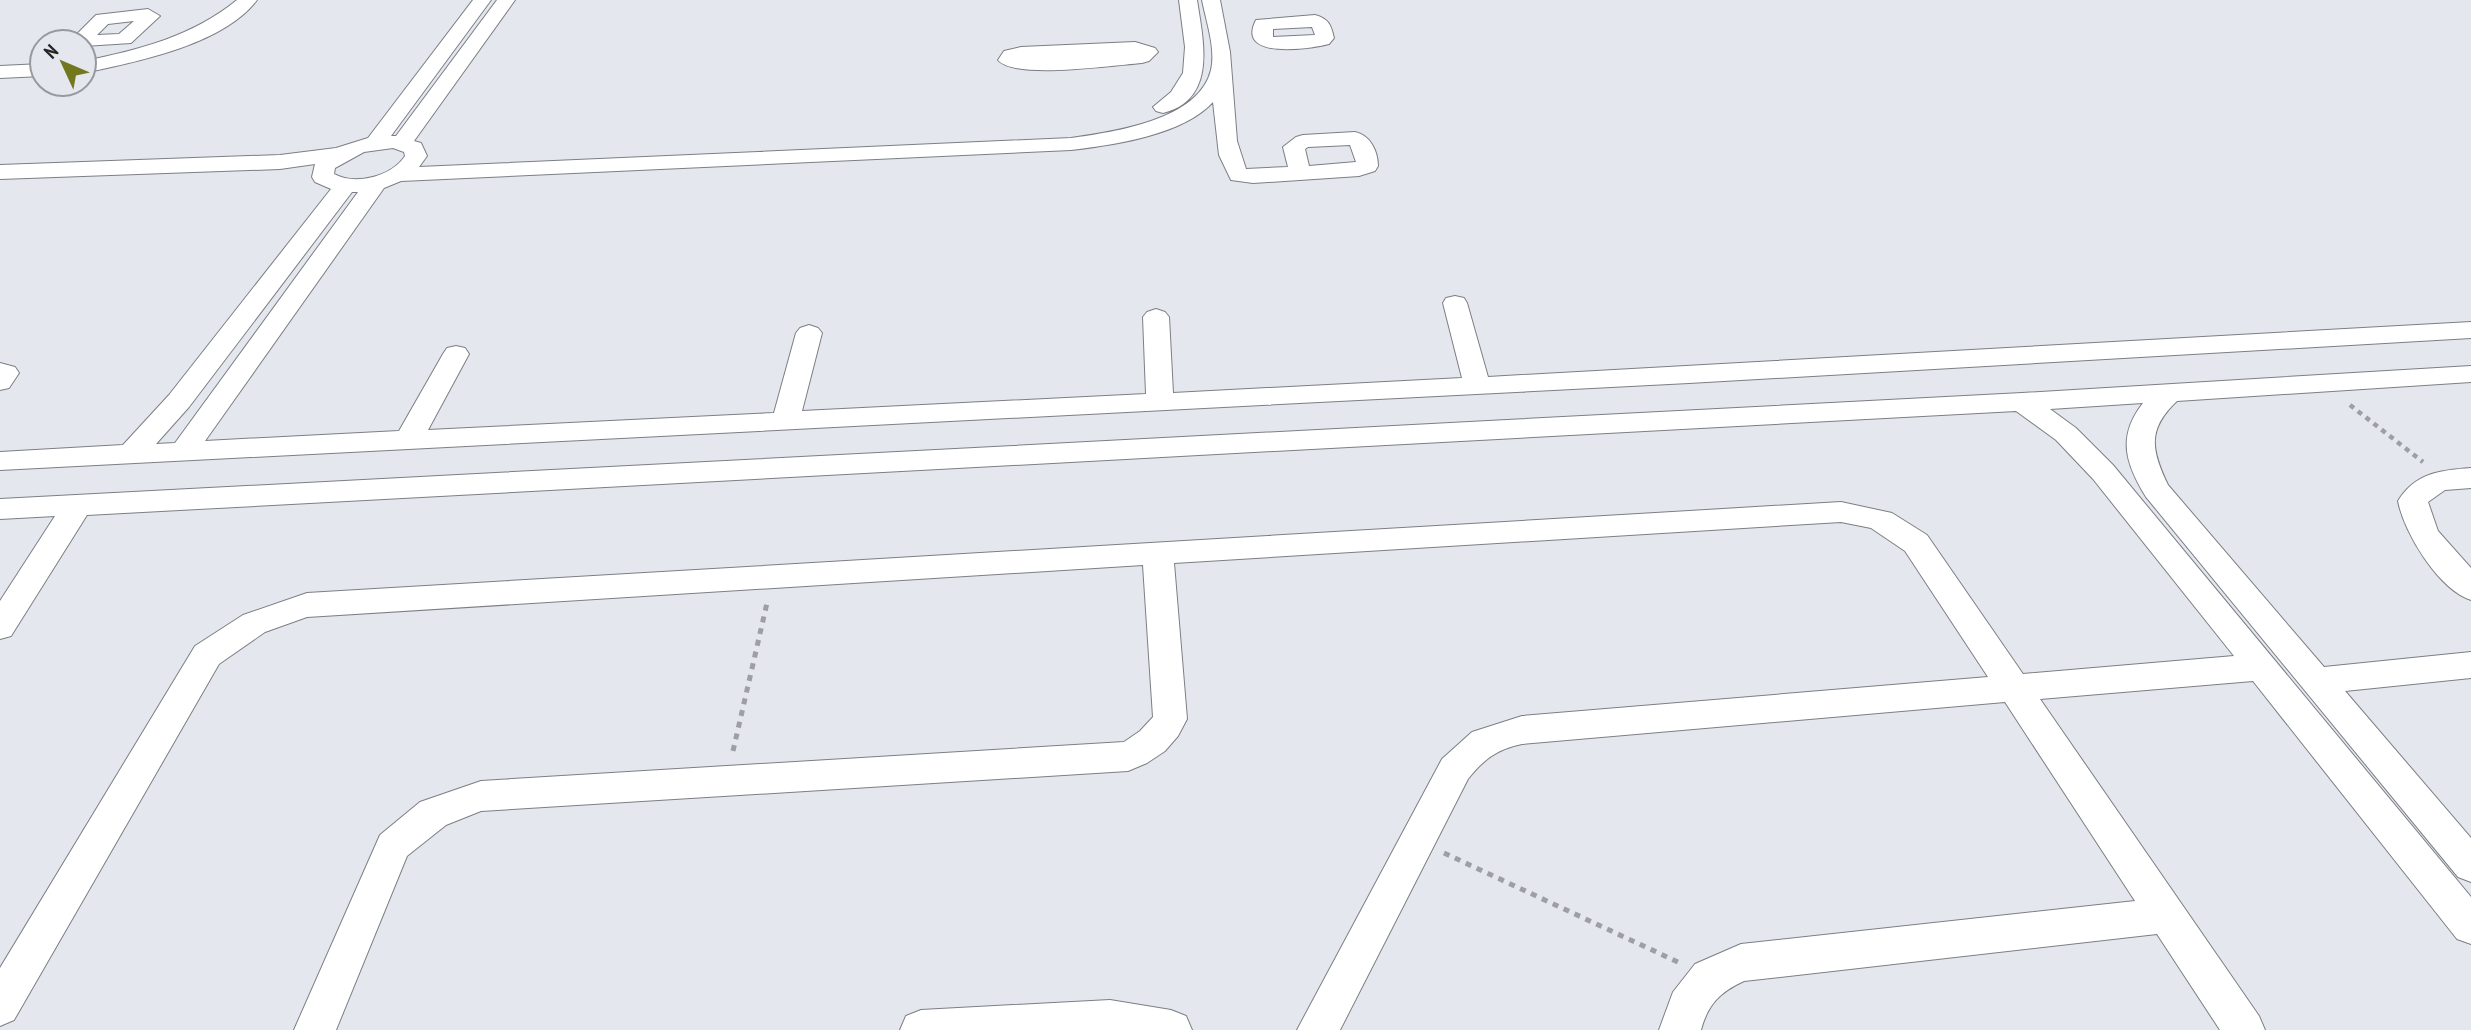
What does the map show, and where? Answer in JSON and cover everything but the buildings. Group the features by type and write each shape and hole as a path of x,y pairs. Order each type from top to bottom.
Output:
{"street":[{"path":"98,64 134,55 182,38 224,19 248,0"},
{"path":"375,143 482,0"},
{"path":"185,449 387,178 410,165 409,150 506,0"},
{"path":"0,187 271,177 334,181 1068,132 1125,122 1163,107 1188,87 1195,74 1188,0"},
{"path":"1211,0 1227,139 1234,168 1239,174 1300,173"},
{"path":"1217,35 1262,33"},
{"path":"1077,56 1142,57 1148,52 1194,49"},
{"path":"0,72 28,71"},
{"path":"0,172 281,162 340,154 375,143 409,150 779,150 1071,144 1104,140 1162,125 1202,100 1221,72"},
{"path":"14,88 28,78"},
{"path":"1162,125 1202,130 1227,139"},
{"path":"334,181 324,166 340,154"},
{"path":"132,453 179,401 334,181"},
{"path":"1455,303 1477,386"},
{"path":"1156,317 1160,402"},
{"path":"0,461 185,449 1580,381 2471,330"},
{"path":"786,420 809,333"},
{"path":"409,439 456,354"},
{"path":"0,371 6,373 0,382"},
{"path":"0,509 1586,426 2168,394 2471,374"},
{"path":"1689,375 1685,383 1686,392 1699,410 1712,418"},
{"path":"1580,381 1595,393 1599,400 1598,414 1586,426"},
{"path":"2168,394 2152,407 2142,424 2139,443 2144,466 2157,490 2471,865"},
{"path":"179,401 219,402"},
{"path":"2022,402 2066,434 2103,472 2471,926"},
{"path":"2459,479 2424,487 2413,501 2415,521 2430,543 2471,588"},
{"path":"2118,492 2157,490"},
{"path":"0,627 77,506"},
{"path":"0,1006 207,655 226,639 261,618 307,605 1841,512 1883,519 1916,543 2244,1030"},
{"path":"315,1030 393,846 411,827 433,811 457,801 481,796 1128,756 1142,750 1154,741 1170,719 1158,554"},
{"path":"2315,681 2471,665"},
{"path":"1318,1030 1455,769 1471,749 1494,735 1536,729 2262,667"},
{"path":"1680,1030 1687,1006 1709,977 1741,963 2168,915"},
{"path":"921,1030 1110,1020 1171,1030"}],"path":[{"path":"2322,384 2459,479"},
{"path":"725,783 773,578"},
{"path":"1417,841 1709,977"}]}
